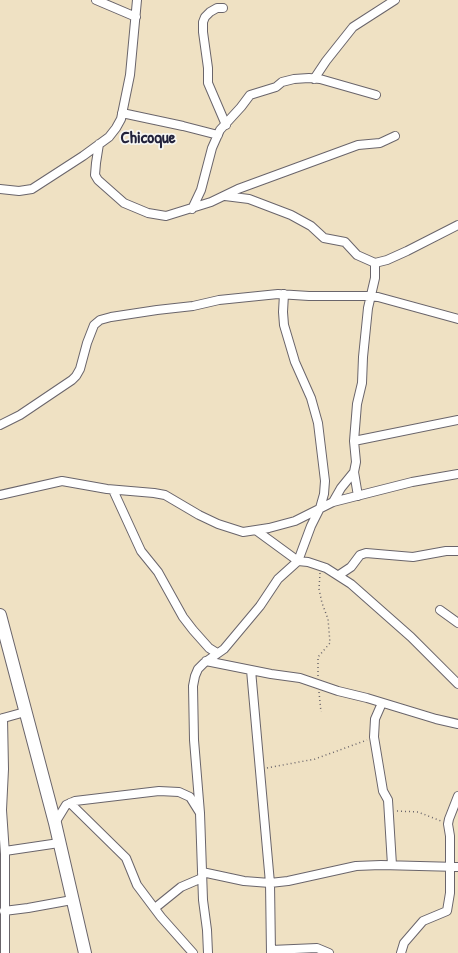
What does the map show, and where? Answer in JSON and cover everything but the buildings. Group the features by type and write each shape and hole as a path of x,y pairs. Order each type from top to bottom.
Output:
{"street":[{"path":"96,0 136,17"},
{"path":"0,189 19,191 32,189 45,182 109,137 116,128 122,113 130,75 137,0"},
{"path":"314,79 326,61 353,27 395,0"},
{"path":"223,8 216,8 205,17 203,22 203,32 208,68 208,83 226,125"},
{"path":"192,209 201,190 212,148 220,130 226,125 250,95 276,87 282,82 294,79 320,79 376,95"},
{"path":"122,113 218,135"},
{"path":"99,144 95,175 98,180 124,203 148,213 166,216 211,202 238,189 358,145 380,143 395,136"},
{"path":"224,196 249,199 291,215 311,226 324,238 345,242 358,255 375,263 387,260 408,251 458,225"},
{"path":"358,496 354,472 356,462 354,441 357,404 362,383 368,308 375,278 375,263"},
{"path":"208,953 203,900 200,813 194,740 193,686 198,669 206,661 224,649 250,619 278,579 298,560 311,526 320,508 324,494 325,481 318,423 311,398 295,362 284,325 284,294"},
{"path":"0,425 20,415 76,376 94,325 100,320 142,312 193,306 219,300 284,294 371,297 458,319"},
{"path":"354,441 458,420"},
{"path":"332,502 340,488 354,472"},
{"path":"0,495 62,481 113,490 165,495 199,515 231,529 243,532 257,531 295,521 332,502 412,482 458,474"},
{"path":"113,490 141,551 162,578 183,617 209,648 217,653"},
{"path":"257,531 298,560 326,568 351,584 411,637 458,684"},
{"path":"339,576 351,567 360,555 366,553 413,557 446,551 458,551"},
{"path":"440,610 458,623"},
{"path":"0,615 55,823 85,953"},
{"path":"206,661 300,678 458,724"},
{"path":"251,670 270,882 271,951 317,948 329,953"},
{"path":"382,703 375,718 374,737 383,791 388,800 392,865"},
{"path":"5,953 5,851 2,810 4,769 1,718 25,712"},
{"path":"55,823 66,806 75,801 159,792 179,792 190,798 200,813"},
{"path":"400,953 404,942 423,921 447,911 454,866 448,824 458,796"},
{"path":"70,803 126,858 137,884 193,953"},
{"path":"5,851 59,843"},
{"path":"155,908 181,887 202,875 244,881 270,882 288,881 356,866 454,866"},
{"path":"4,911 72,900"}],"path":[{"path":"316,565 320,573 319,589 322,603 328,618 330,637 330,643 318,657 318,684 321,712"},
{"path":"261,770 315,759 374,737"},
{"path":"389,810 418,812 448,824"}],"district":[{"name":"Chicoque","path":"148,138"}]}
